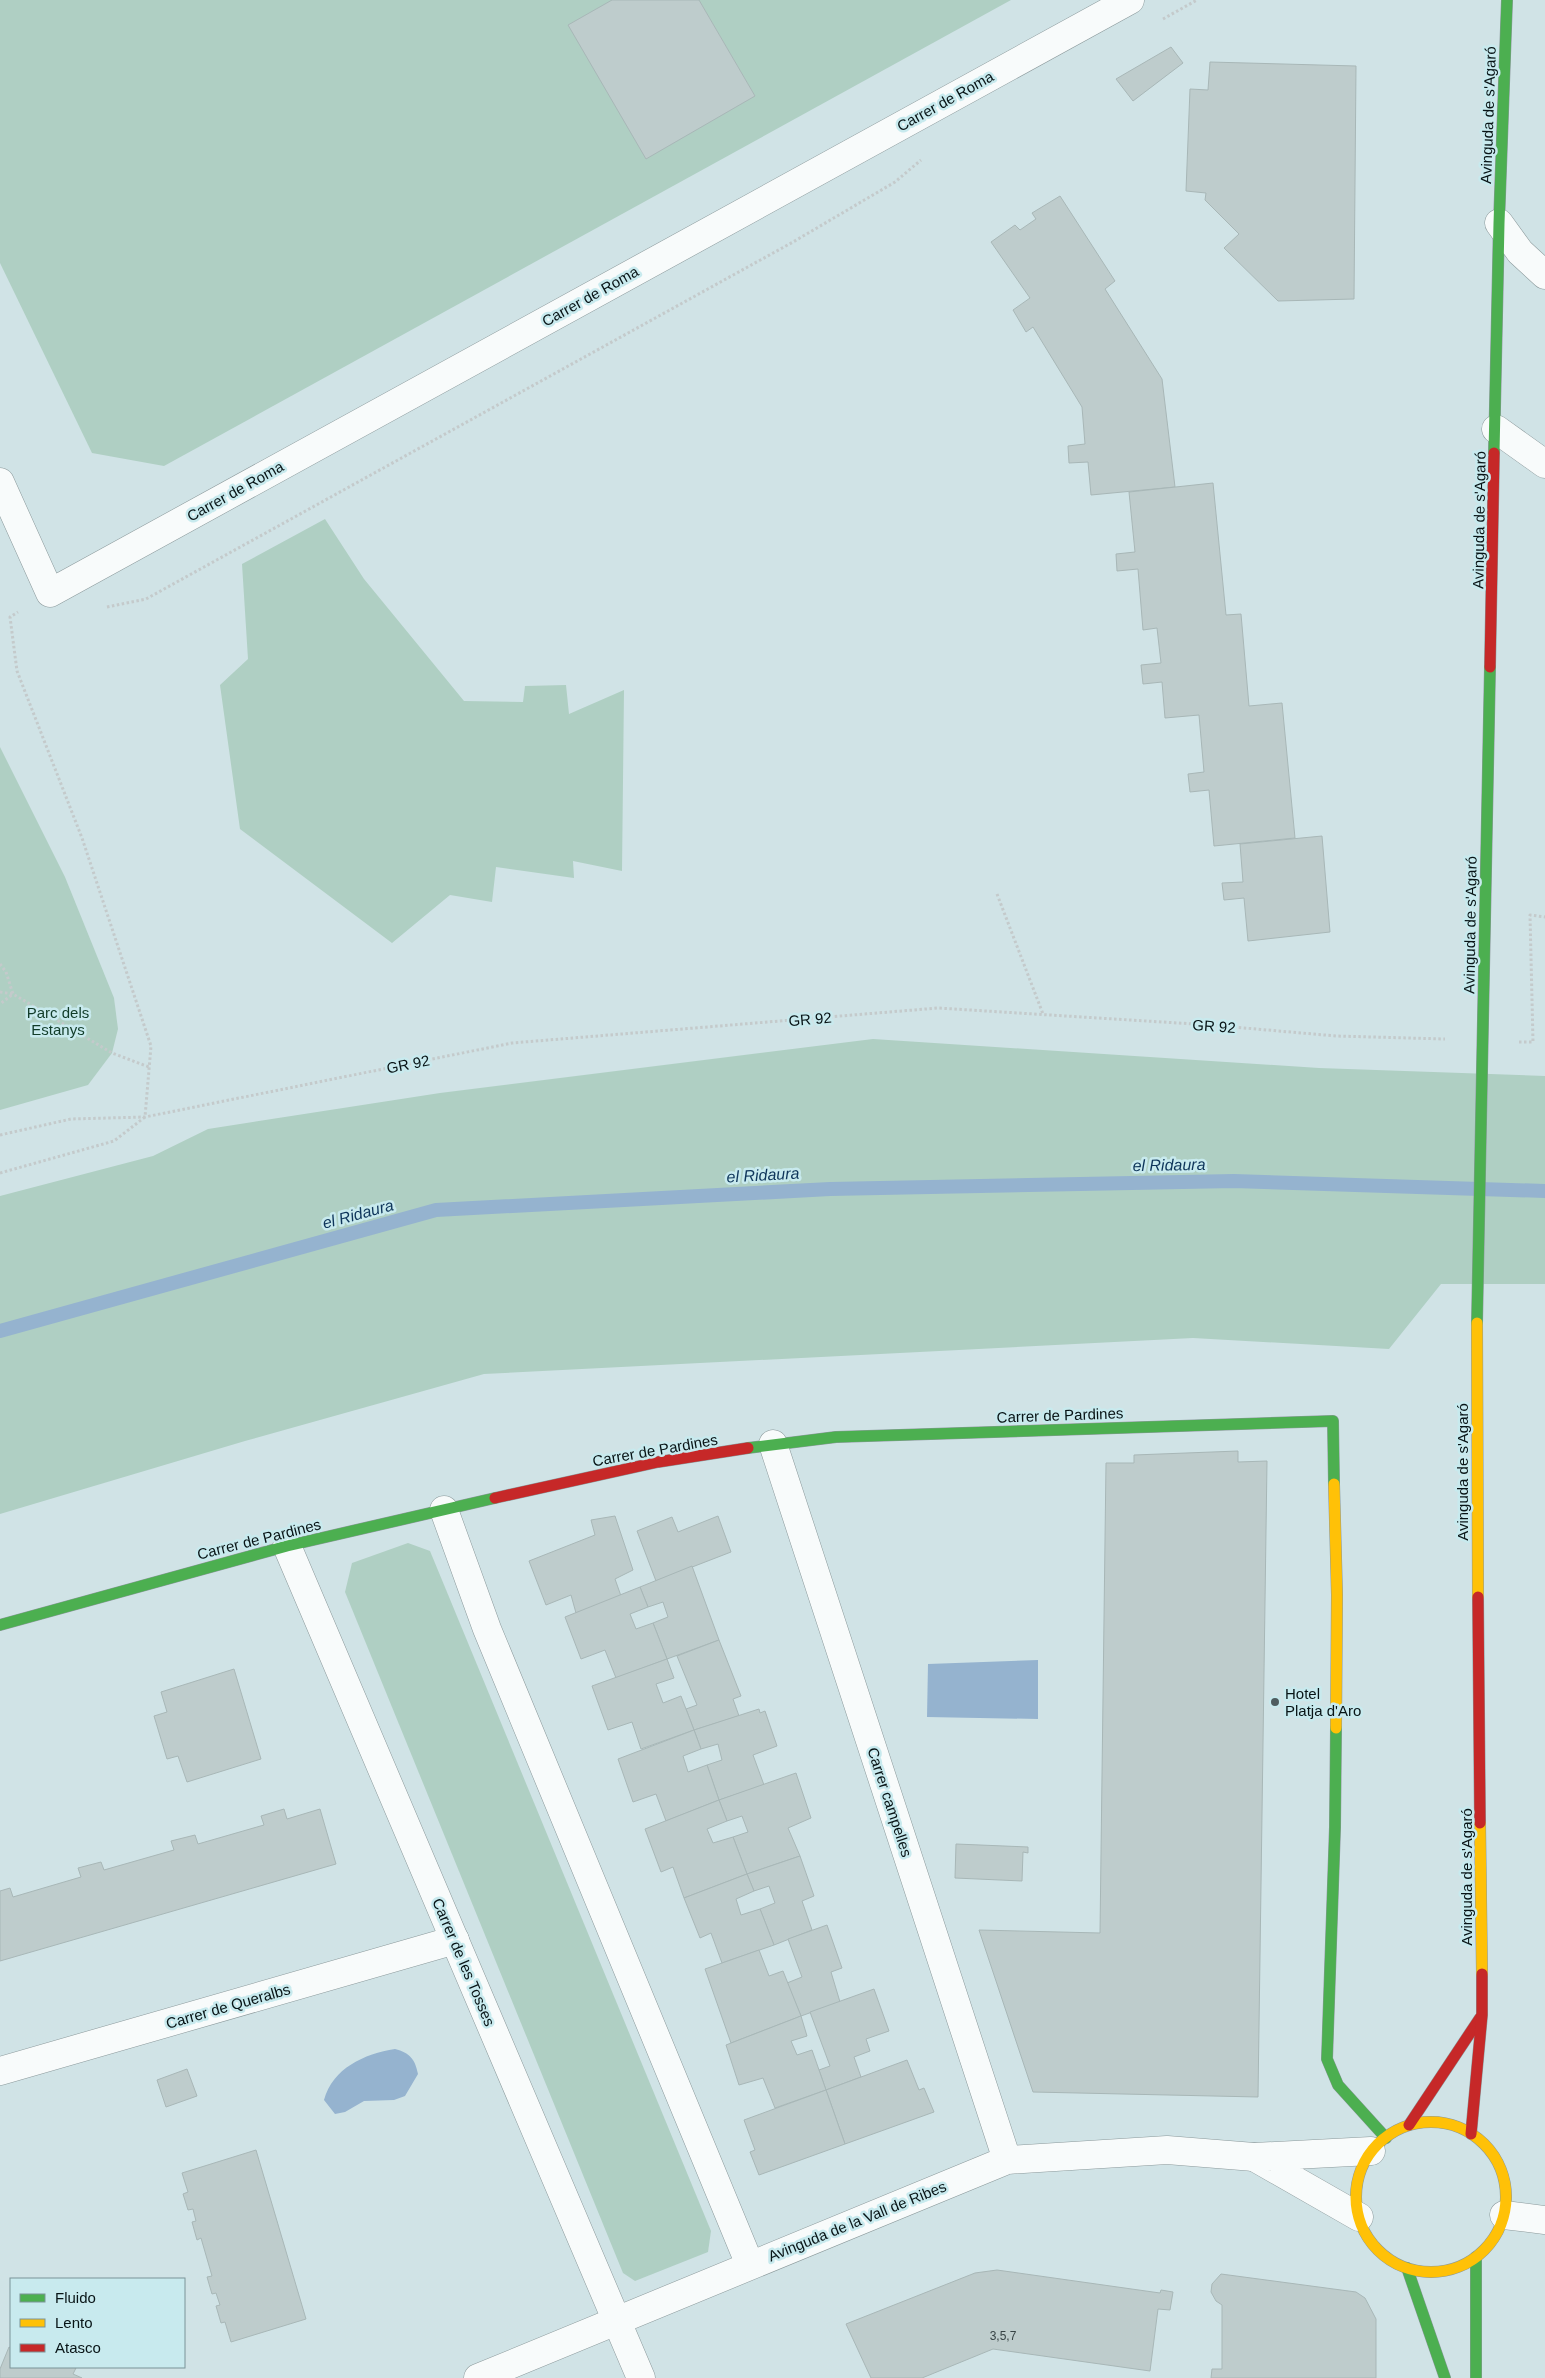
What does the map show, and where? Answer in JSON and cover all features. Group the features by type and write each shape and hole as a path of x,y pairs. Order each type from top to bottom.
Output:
{"main road":[{"name":"Avinguda de s'Agaró","path":"1471,2134 1482,2015 1476,1354 1499,223 1507,0"},
{"name":"Carrer de Pardines","path":"0,1625 287,1546 658,1462 773,1444 836,1437 1334,1421 1337,1596 1335,1826 1327,2059 1338,2085 1379,2145"},
{"path":"1409,2125 1430,2122 1457,2127 1484,2143 1501,2170 1506,2200 1504,2215 1494,2238 1476,2257 1466,2263 1431,2272 1407,2268 1386,2257 1363,2228 1359,2217 1356,2196 1359,2176 1379,2145 1409,2125 1482,2015"},
{"path":"1476,2257 1476,2378"},
{"path":"1407,2268 1420,2314 1445,2378"}],"street":[{"name":"Carrer de Roma","path":"50,593 1130,0"},
{"path":"1499,223 1520,252 1545,275"},
{"path":"1496,429 1545,464"},
{"path":"0,482 50,593"},
{"name":"Carrer campelles","path":"773,1444 1007,2160"},
{"path":"444,1510 486,1629 750,2265"},
{"name":"Carrer de les Tosses","path":"287,1546 618,2320 641,2378"},
{"name":"Carrer de Queralbs","path":"0,2071 455,1940"},
{"name":"Avinguda de la Vall de Ribes","path":"478,2378 1007,2160 1167,2150 1254,2157 1379,2145"},
{"name":"Avinguda de la Vall de Ribes","path":"1254,2157 1359,2217"},
{"path":"1504,2215 1545,2220"}],"path":[{"path":"1162,19 1197,0"},
{"path":"0,1173 114,1141 145,1117 151,1046 82,838 17,671 10,617 50,593 88,612 146,599 793,242 895,182 925,157"},
{"path":"997,894 1043,1014"},
{"path":"1533,1042 1530,915 1545,917"},
{"path":"0,964 6,972 13,994"},
{"path":"0,992 13,994 112,1053 149,1067"},
{"path":"0,1004 13,994"},
{"name":"GR 92","path":"0,1135 71,1118 145,1117 512,1043 938,1008 1210,1025 1336,1036 1482,1041"}],"green space":[{"path":"0,0 1011,0 164,466 92,453 0,263"},
{"path":"325,519 364,579 464,701 523,702 525,686 566,685 569,714 624,690 622,871 573,861 574,878 496,867 492,902 450,895 392,943 240,829 220,685 248,659 242,564"},
{"name":"Parc dels Estanys","path":"0,747 65,877 114,998 118,1029 112,1053 88,1085 0,1110"},
{"path":"873,1039 1319,1068 1545,1076 1545,1284 1441,1284 1389,1349 1193,1338 484,1374 245,1441 0,1514 0,1196 153,1156 208,1129 440,1093"},
{"path":"408,1543 430,1551 711,2231 708,2252 635,2281 623,2273 345,1592 352,1563"}],"water":[{"path":"1038,1660 1038,1719 927,1717 928,1664"},
{"path":"395,2049 411,2057 418,2074 405,2096 394,2100 364,2101 345,2112 335,2114 324,2100 328,2089 342,2071 361,2059"}],"building":[{"path":"612,0 699,0 755,96 646,159 568,25"},
{"path":"1171,47 1183,63 1133,101 1116,79"},
{"path":"1210,62 1356,66 1354,299 1278,301 1224,248 1239,234 1205,200 1206,193 1186,191 1190,89 1208,90"},
{"path":"1060,196 1115,281 1105,289 1162,379 1175,487 1091,495 1088,462 1069,463 1068,446 1085,444 1082,407 1033,327 1026,332 1013,310 1030,298 991,242 1015,225 1020,230 1036,219 1032,213"},
{"path":"1213,483 1226,615 1241,614 1249,706 1282,703 1295,838 1214,846 1209,790 1190,792 1188,774 1204,772 1199,715 1165,718 1162,682 1143,684 1141,665 1161,663 1157,628 1143,630 1138,569 1117,571 1116,554 1135,552 1129,492"},
{"path":"1322,836 1330,932 1248,941 1244,898 1224,900 1222,883 1243,882 1240,844"},
{"path":"1238,1451 1238,1462 1267,1461 1258,2097 1033,2092 979,1930 1100,1933 1106,1463 1134,1463 1134,1455"},
{"path":"615,1516 633,1570 615,1579 621,1596 576,1613 571,1595 546,1605 529,1561 595,1535 591,1520"},
{"path":"718,1516 731,1552 656,1581 637,1531 672,1517 678,1532"},
{"path":"692,1566 719,1640 667,1659 653,1623 668,1617 663,1602 648,1607 640,1587"},
{"path":"640,1587 648,1607 630,1614 636,1629 653,1623 667,1659 616,1678 605,1650 581,1659 565,1617"},
{"path":"719,1640 741,1696 733,1699 739,1716 694,1730 686,1709 697,1705 677,1656"},
{"path":"667,1659 674,1678 656,1684 663,1703 681,1696 694,1730 641,1749 632,1722 608,1730 592,1686"},
{"path":"234,1669 261,1759 187,1782 178,1756 167,1759 154,1716 167,1712 161,1692"},
{"path":"759,1709 760,1713 765,1711 777,1746 753,1755 764,1785 719,1800 707,1765 722,1760 718,1744 701,1749 694,1730"},
{"path":"694,1730 701,1749 683,1756 688,1772 707,1765 719,1800 666,1821 656,1794 633,1802 618,1759"},
{"path":"796,1773 811,1818 788,1828 800,1856 747,1874 733,1837 748,1832 742,1816 727,1821 719,1800"},
{"path":"719,1800 727,1821 707,1829 713,1843 733,1837 747,1874 684,1898 673,1867 661,1872 645,1829"},
{"path":"284,1809 287,1819 320,1809 336,1864 0,1961 0,1891 10,1888 13,1897 81,1877 78,1868 101,1862 104,1870 174,1850 171,1841 195,1835 198,1844 264,1825 261,1816"},
{"path":"956,1844 1028,1847 1028,1853 1023,1852 1022,1881 955,1878"},
{"path":"800,1856 814,1896 802,1901 812,1930 774,1945 760,1909 775,1903 769,1886 754,1891 747,1874"},
{"path":"747,1874 754,1891 736,1899 741,1915 760,1909 774,1945 722,1963 711,1933 700,1938 684,1898"},
{"path":"827,1925 842,1968 831,1972 840,2002 801,2016 787,1983 802,1977 788,1939"},
{"path":"759,1950 769,1976 783,1971 801,2016 731,2043 705,1969"},
{"path":"874,1989 889,2031 866,2039 870,2051 854,2057 861,2077 826,2090 819,2070 830,2066 810,2012"},
{"path":"801,2016 807,2036 791,2041 797,2055 812,2050 826,2090 775,2108 763,2078 739,2085 726,2045"},
{"path":"907,2060 919,2090 924,2088 934,2112 845,2144 826,2090"},
{"path":"187,2069 197,2096 166,2107 157,2080"},
{"path":"826,2090 845,2144 759,2175 750,2152 755,2150 744,2120"},
{"path":"256,2150 306,2319 231,2342 225,2322 221,2323 216,2306 220,2305 216,2293 212,2294 207,2277 212,2276 201,2238 197,2240 192,2222 196,2221 193,2209 188,2210 183,2194 188,2192 182,2173"},
{"path":"997,2270 1160,2293 1161,2290 1173,2292 1170,2310 1158,2309 1150,2371 993,2349 922,2378 871,2378 846,2324 975,2273"},
{"path":"1221,2274 1356,2292 1365,2298 1376,2319 1376,2378 1211,2378 1212,2369 1222,2369 1222,2305 1216,2301 1211,2292 1212,2284"},
{"path":"9,2347 10,2368 76,2368 73,2374 82,2378 0,2378 0,2369"}],"waterway":[{"name":"el Ridaura","path":"0,1331 436,1210 830,1189 1234,1181 1545,1191"}],"traffic: fast":[{"path":"1494,453 1499,223 1507,0"},
{"path":"1477,1323 1490,667"},
{"path":"748,1448 836,1437 1333,1421 1334,1484"},
{"path":"0,1625 287,1546 495,1498"},
{"path":"1336,1728 1335,1827 1327,2059 1338,2085 1386,2138"},
{"path":"1476,2257 1476,2378"},
{"path":"1407,2268 1445,2378"}],"traffic: slow":[{"path":"1477,1323 1478,1597"},
{"path":"1334,1484 1337,1595 1336,1728"},
{"path":"1480,1823 1482,1974"},
{"path":"1431,2122 1460,2128 1484,2144 1500,2168 1506,2197 1500,2226 1484,2250 1460,2266 1431,2272 1402,2266 1378,2250 1362,2226 1356,2197 1362,2168 1378,2144 1402,2128 1431,2122"}],"traffic: jam":[{"path":"1490,667 1494,453"},
{"path":"495,1498 658,1462 748,1448"},
{"path":"1478,1597 1480,1823"},
{"path":"1471,2134 1482,2015 1482,1974"},
{"path":"1409,2125 1480,2018"}],"place":[{"name":"Hotel Platja d'Aro","path":"1275,1702"}]}
